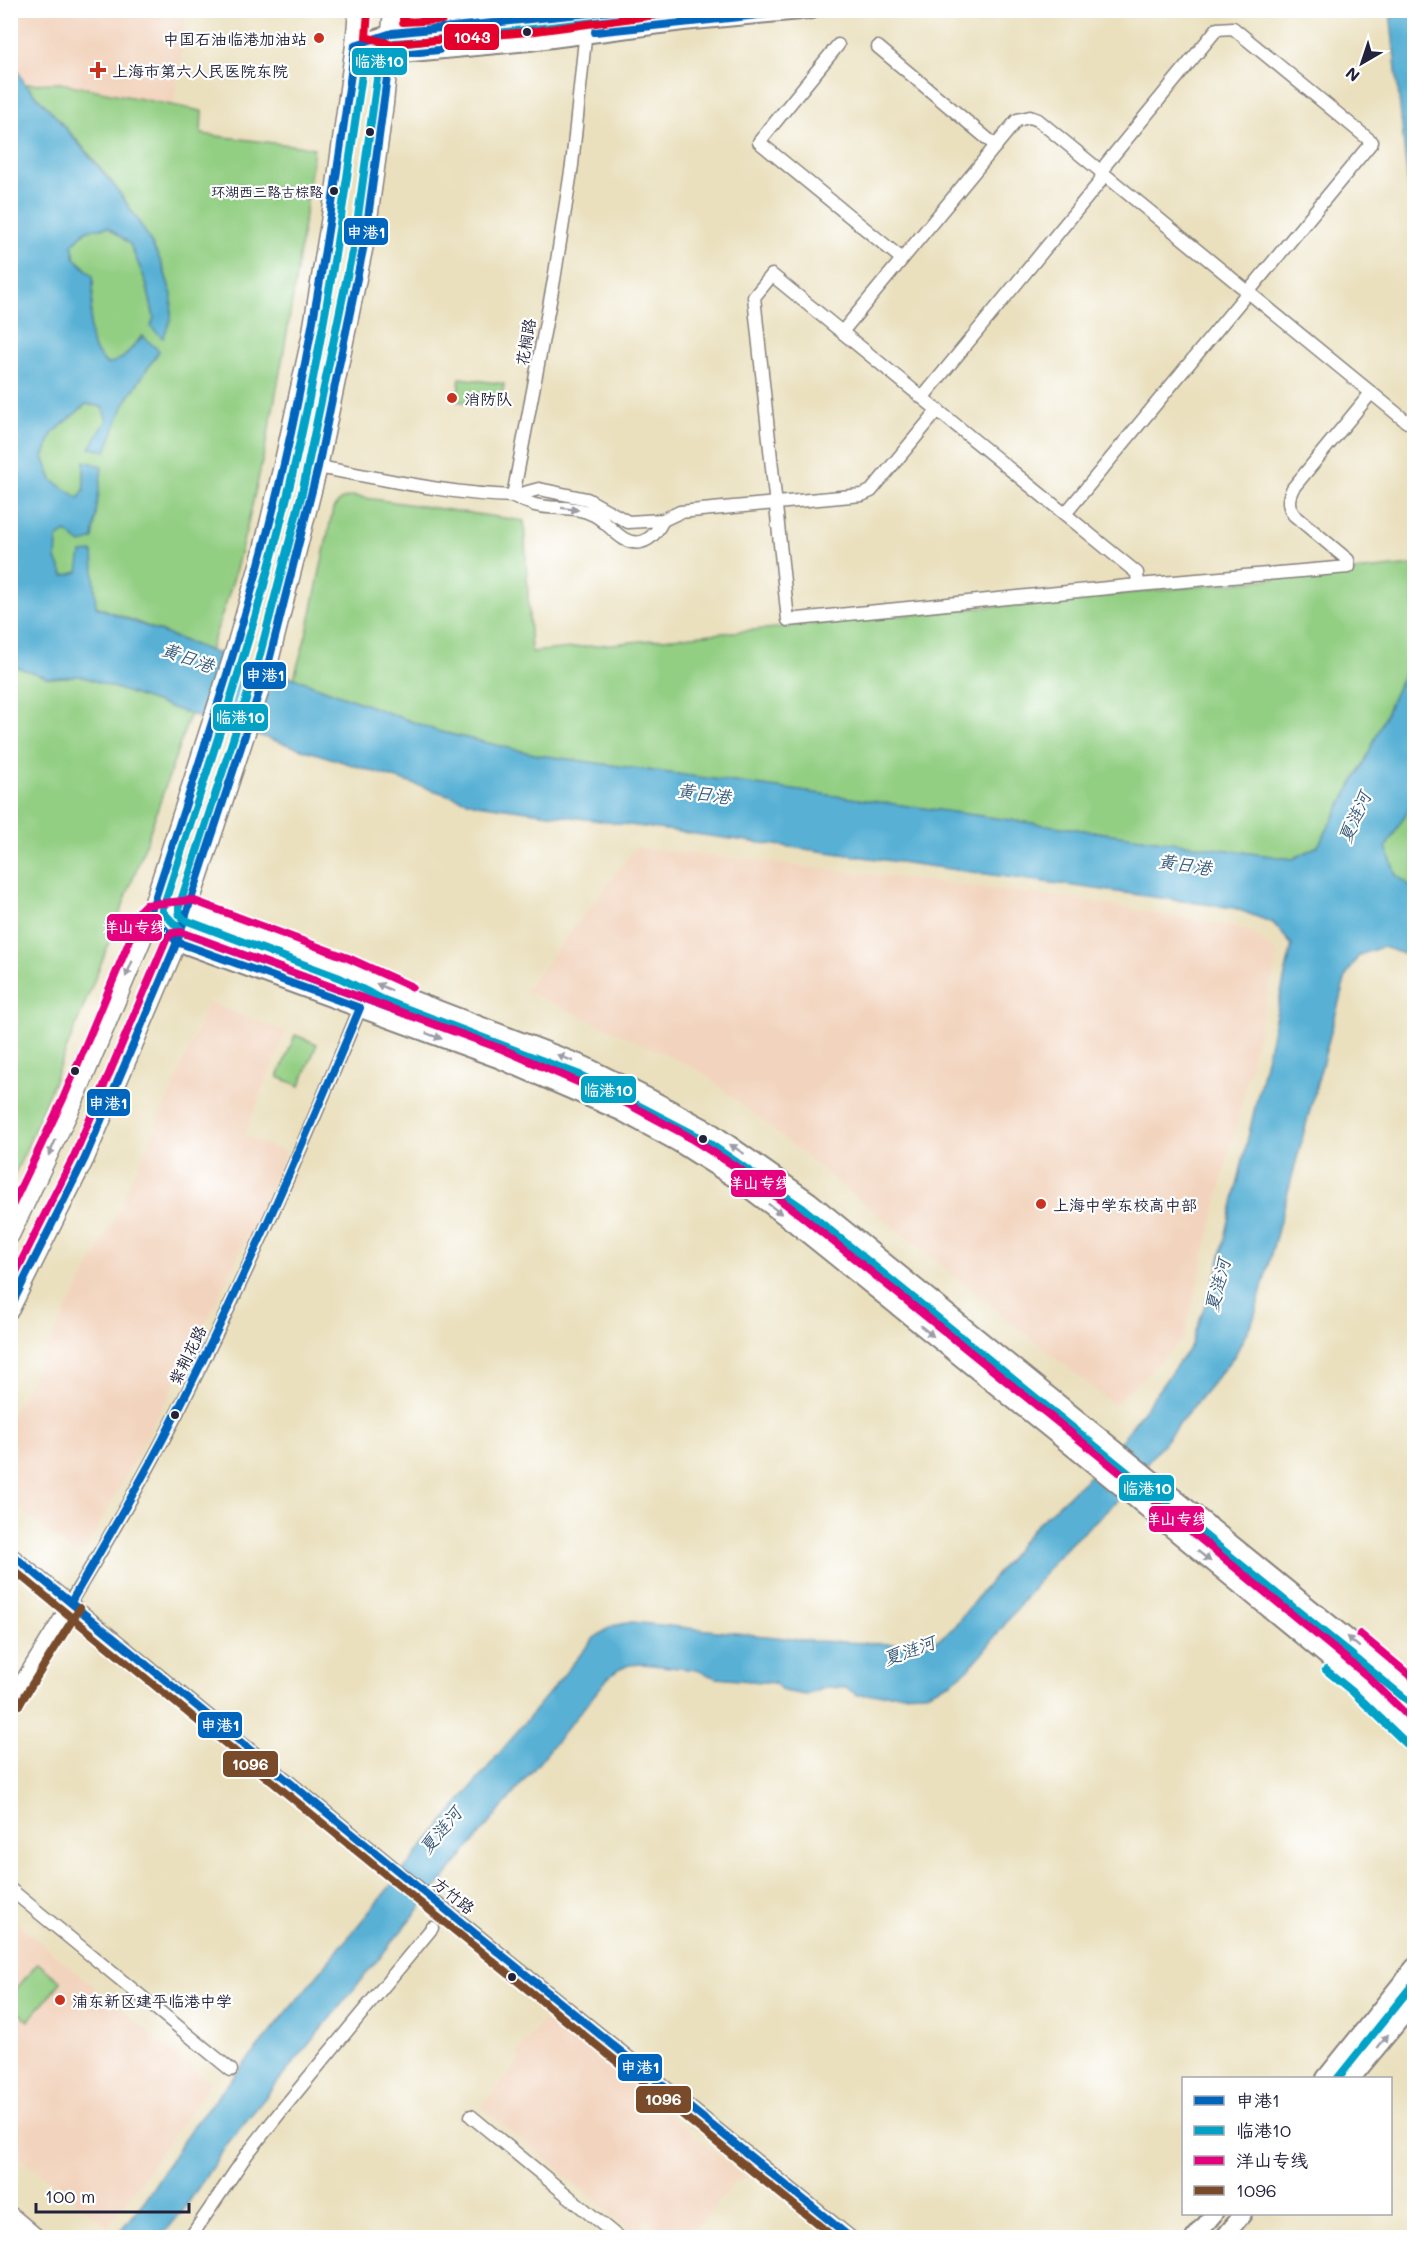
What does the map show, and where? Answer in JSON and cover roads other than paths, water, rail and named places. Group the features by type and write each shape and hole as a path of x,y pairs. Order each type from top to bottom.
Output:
{"main road":[{"path":"10,1235 73,1104 142,939 234,653 266,537 311,338 335,192 356,45 358,10"},
{"path":"10,1308 85,1158 177,942 268,665 318,467 365,240 390,55 393,10"},
{"path":"356,45 392,33 626,10"},
{"path":"356,45 390,55 529,42 586,33 812,10"},
{"path":"150,914 189,910 334,964 388,990 584,1065 709,1130 810,1200 1414,1692"},
{"path":"150,914 177,942 498,1059 571,1089 621,1112 678,1143 735,1179 792,1222 1127,1492 1360,1684 1414,1736"},
{"path":"1327,2077 1414,1967"},
{"path":"1354,2077 1414,2003"},
{"path":"1194,2238 1213,2215"},
{"path":"1223,2238 1242,2215"},
{"path":"10,2216 36,2238"}],"street":[{"name":"花榈路","path":"513,496 554,280 568,188 588,12"},
{"path":"923,397 1100,183 1106,164 1217,29 1233,28 1372,142 1065,514"},
{"path":"838,45 759,142 902,259"},
{"path":"878,47 996,146"},
{"path":"842,332 1017,120 1030,117 1038,120 1407,422 1414,422"},
{"path":"1138,585 1137,573 772,275 754,297 788,620 1138,585 1349,567 1348,560 1294,515 1289,509 1288,502 1293,488 1371,393"},
{"path":"318,467 425,487 488,495 513,496 539,489 587,499 628,522 663,520 680,512 862,495 871,491 939,410"},
{"path":"513,496 534,505 588,512 597,516 628,541 640,542 650,538 657,532 663,520"},
{"name":"紫荆花路","path":"10,1699 71,1602 153,1457 210,1346 264,1233 360,1008"},
{"name":"方竹路","path":"10,1553 393,1867 852,2238"},
{"path":"10,1889 231,2070"},
{"path":"190,2238 247,2154 432,1928"},
{"path":"471,2116 619,2238"}],"water":[{"path":"1390,11 1414,11 1414,243"},
{"path":"10,57 25,84 116,188 144,230 161,262 172,295 171,319 163,338 151,327 154,317 146,282 130,244 108,227 87,230 72,245 75,258 93,276 91,337 94,348 107,365 123,358 143,336 159,351 124,404 106,451 90,448 107,420 102,407 86,404 52,434 43,457 52,480 79,498 84,490 84,461 102,466 93,539 81,544 66,532 57,538 56,559 64,576 78,572 81,553 93,552 96,607 210,651 294,678 437,731 538,755 1293,859 1318,846 1365,761 1414,651 1414,800 1386,847 1396,875 1414,889 1414,957 1382,947 1359,955 1346,976 1254,1318 1235,1355 1113,1505 1054,1561 981,1655 951,1682 926,1693 858,1695 846,1688 826,1687 806,1695 783,1691 774,1683 716,1678 697,1670 643,1664 629,1665 608,1678 228,2143 182,2212 160,2237 115,2237 145,2200 190,2130 594,1638 612,1626 632,1622 813,1641 924,1645 939,1639 952,1629 1034,1527 1107,1460 1190,1347 1218,1269 1292,945 1273,923 1234,908 477,804 190,714 81,676 49,678 11,665"}],"place":[{"name":"中国石油临港加油站","path":"319,38"},
{"name":"上海市第六人民医院东院","path":"98,70"},
{"name":"环湖西三路古棕路","path":"334,191"},
{"name":"消防队","path":"452,398"},
{"name":"上海中学东校高中部","path":"1041,1204"},
{"name":"浦东新区建平临港中学","path":"60,2000"}],"water label":[{"name":"黄日港","path":"188,657"},
{"name":"黄日港","path":"704,793"},
{"name":"夏涟河","path":"1354,817"},
{"name":"黄日港","path":"1185,864"},
{"name":"夏涟河","path":"1217,1285"},
{"name":"夏涟河","path":"909,1650"},
{"name":"夏涟河","path":"440,1830"}]}
